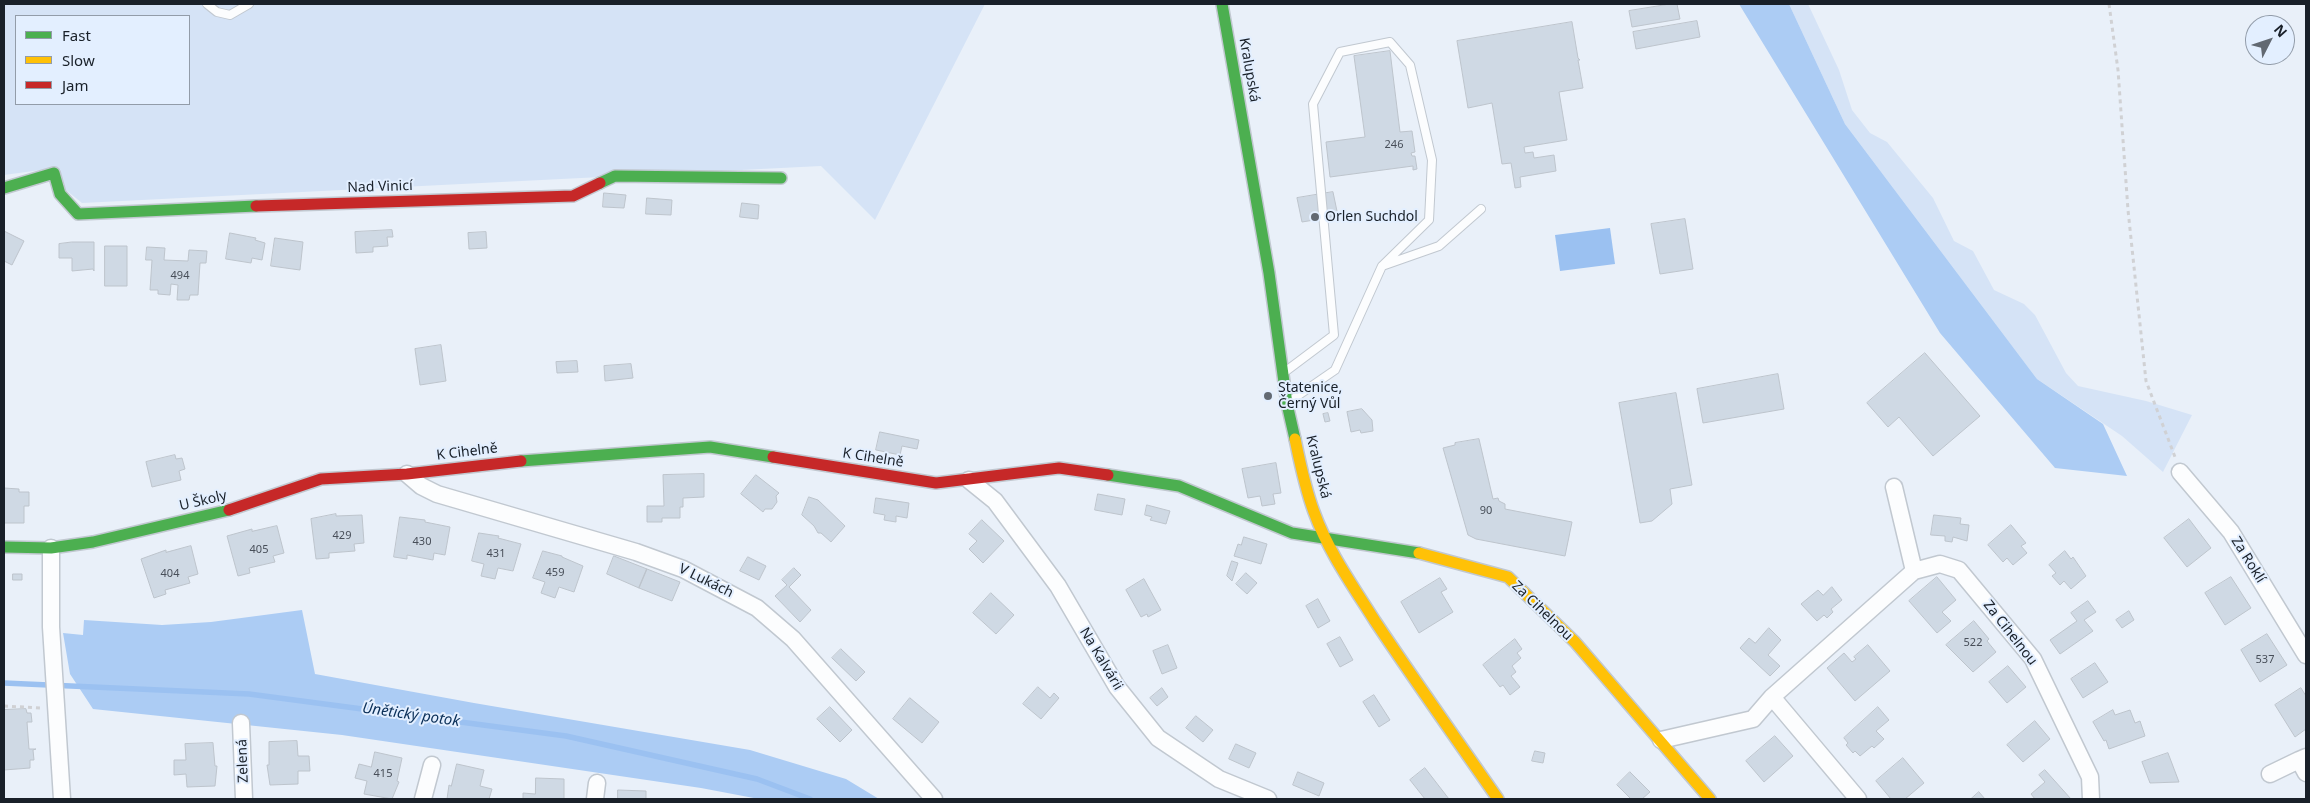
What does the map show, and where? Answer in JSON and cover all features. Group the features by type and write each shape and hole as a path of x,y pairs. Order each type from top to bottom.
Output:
{"street":[{"name":"Kralupská","path":"1222,4 1259,209 1287,404 1306,489 1325,538 1348,579 1389,643 1498,799"},
{"name":"Nad Vinicí","path":"4,188 54,173 60,194 78,214 573,196 615,176 781,178"},
{"name":"K Cihelně","path":"407,474 552,457 710,447 936,483 1059,468 1179,486 1292,533 1325,538"},
{"name":"Za Roklí","path":"2180,472 2230,532 2306,655"},
{"name":"U Školy","path":"4,547 51,548 93,542 239,508 321,479 407,474"},
{"name":"V Lukách","path":"407,474 421,486 437,494 636,552 683,569 744,600 774,621 793,640 934,799"},
{"name":"Na Kalvárii","path":"969,480 995,501 1058,586 1116,686 1158,738 1219,779 1268,799"},
{"path":"1894,487 1914,572"},
{"name":"Za Cihelnou","path":"1325,538 1414,552 1508,577 1575,642 1710,799"},
{"path":"51,548 50,627 62,799"},
{"name":"Za Cihelnou","path":"1661,740 1753,719 1772,697 1914,572 1940,564 1959,570 2033,658 2090,778 2091,799"},
{"path":"1772,697 1858,799"},
{"name":"Zelená","path":"241,723 244,799"},
{"path":"2270,774 2304,764"},
{"path":"423,799 432,765"}],"lane":[{"path":"207,4 216,12 230,15 249,4"},
{"path":"1283,374 1334,336 1313,104 1340,52 1390,42 1410,65 1432,160 1429,220 1382,266 1335,370 1287,404"},
{"path":"1382,266 1439,246 1480,209"}],"path":[{"path":"2109,4 2118,70 2128,210 2146,381 2180,472"},
{"path":"4,706 56,703"}],"shaded area":[{"path":"4,4 985,4 875,220 821,166 82,203 41,170 4,175"},
{"path":"1739,4 1789,4 1845,124 2037,379 2103,424 2127,476 2055,468 1940,333"},
{"path":"1789,4 1808,4 1839,70 1852,110 1870,133 1887,142 1933,198 1954,241 1973,251 1994,290 2024,304 2035,315 2066,373 2078,386 2146,401 2192,415 2163,472 2122,436 2037,379 1845,124"},
{"path":"1610,228 1615,264 1560,271 1555,235"},
{"path":"302,610 315,674 750,750 846,779 879,799 759,799 701,788 342,735 93,709 70,674 63,633 83,635 84,620 162,625 211,622"}],"building":[{"path":"1677,4 1680,19 1632,27 1629,11"},
{"path":"1697,21 1700,37 1636,49 1633,32"},
{"path":"1572,22 1578,58 1580,60 1578,60 1583,88 1559,92 1567,140 1524,147 1525,153 1533,152 1534,158 1554,155 1556,171 1520,177 1521,187 1515,188 1511,163 1502,164 1492,103 1468,108 1457,41"},
{"path":"1390,51 1400,132 1412,131 1415,152 1411,153 1412,156 1415,156 1417,169 1413,170 1413,166 1330,177 1326,142 1365,137 1354,56"},
{"path":"1333,192 1338,216 1302,222 1297,198"},
{"path":"604,193 626,195 624,208 603,207"},
{"path":"647,198 672,200 671,215 646,214"},
{"path":"742,203 759,205 758,219 740,217"},
{"path":"1685,219 1693,269 1660,274 1651,224"},
{"path":"392,230 393,237 387,237 388,246 373,247 373,252 356,253 355,232"},
{"path":"4,231 24,241 12,265 4,261"},
{"path":"486,232 487,248 469,249 468,233"},
{"path":"230,233 256,238 255,240 265,243 262,260 252,258 251,263 226,259"},
{"path":"275,238 303,242 300,270 271,266"},
{"path":"94,242 94,271 93,269 72,271 72,258 59,258 59,244"},
{"path":"105,246 127,246 127,286 105,286"},
{"path":"147,247 165,248 164,260 188,261 189,250 207,251 206,263 200,263 198,295 190,295 189,300 177,300 178,285 171,284 170,295 158,294 158,290 150,290 152,260 146,260"},
{"path":"441,345 446,381 420,385 415,349"},
{"path":"1925,353 1980,416 1933,456 1899,417 1888,427 1867,403"},
{"path":"577,361 578,372 557,373 556,362"},
{"path":"631,364 633,378 605,381 604,366"},
{"path":"1778,374 1784,409 1703,423 1697,389"},
{"path":"1676,393 1692,485 1670,489 1672,504 1652,521 1640,523 1619,403"},
{"path":"1362,409 1372,420 1373,431 1361,433 1360,430 1351,432 1347,412"},
{"path":"1328,413 1330,421 1325,422 1323,414"},
{"path":"880,432 919,440 917,449 902,446 900,455 876,450"},
{"path":"1479,439 1493,499 1498,498 1499,501 1505,504 1505,509 1572,522 1565,556 1476,539 1468,535 1443,448 1455,445 1455,443"},
{"path":"175,455 176,459 182,458 185,469 179,471 181,480 152,487 146,462"},
{"path":"1276,463 1281,493 1273,494 1275,504 1262,506 1260,496 1248,498 1242,469"},
{"path":"704,474 704,497 683,498 683,507 680,507 680,518 662,518 662,522 647,522 647,506 664,506 663,475"},
{"path":"756,475 779,493 776,496 777,502 772,509 765,509 763,512 741,494"},
{"path":"4,488 19,489 19,492 29,492 29,506 24,506 24,523 4,523"},
{"path":"1098,494 1125,499 1122,515 1095,510"},
{"path":"809,497 818,500 845,526 831,542 821,533 818,533 814,526 802,515"},
{"path":"876,498 909,503 907,518 896,516 896,522 884,520 885,515 874,513"},
{"path":"1147,505 1170,511 1166,524 1150,520 1152,517 1145,515"},
{"path":"336,514 336,516 362,515 364,543 354,544 355,551 329,553 329,558 316,559 311,519"},
{"path":"1934,515 1961,518 1960,524 1969,525 1967,541 1953,537 1952,542 1945,541 1945,536 1931,535"},
{"path":"400,517 425,520 425,522 450,527 445,555 434,553 433,560 407,555 407,559 394,557"},
{"path":"2189,519 2211,548 2187,567 2164,538"},
{"path":"982,520 1004,541 983,563 969,549 977,541 969,534"},
{"path":"2011,525 2026,543 2021,546 2027,553 2013,565 2007,558 2003,562 1988,545"},
{"path":"277,526 284,553 273,556 275,562 249,568 250,573 238,576 227,536 252,529 252,531"},
{"path":"479,533 499,536 498,538 521,544 513,571 498,568 495,579 481,576 484,564 472,561"},
{"path":"1244,537 1267,544 1261,564 1234,556 1238,544 1241,545"},
{"path":"191,546 198,574 188,577 190,583 165,590 166,594 154,598 141,559 166,550 166,552"},
{"path":"543,551 562,556 583,566 574,592 559,587 555,598 541,593 545,582 533,578"},
{"path":"2065,551 2071,559 2073,557 2086,576 2071,589 2064,581 2060,585 2052,576 2056,573 2049,565"},
{"path":"614,556 647,569 639,588 607,574"},
{"path":"748,557 766,566 759,580 740,571"},
{"path":"1232,561 1238,563 1232,581 1227,576"},
{"path":"794,568 801,575 789,587 811,610 800,622 775,596 787,585 782,580"},
{"path":"647,569 680,582 672,601 639,588"},
{"path":"1246,573 1257,583 1247,594 1236,584"},
{"path":"13,574 22,574 22,580 13,580"},
{"path":"1937,577 1956,600 1942,612 1951,621 1937,633 1909,601"},
{"path":"2231,577 2251,608 2225,625 2205,593"},
{"path":"1440,578 1447,589 1441,592 1453,612 1419,633 1401,602"},
{"path":"1144,579 1161,610 1148,617 1147,614 1141,617 1126,590"},
{"path":"1832,587 1842,600 1831,609 1833,612 1827,618 1824,615 1817,621 1801,604 1818,590 1823,595"},
{"path":"991,593 1014,615 996,634 973,613"},
{"path":"1318,599 1330,621 1318,628 1306,606"},
{"path":"2088,601 2096,612 2084,620 2093,631 2060,654 2050,640 2077,621 2071,613"},
{"path":"2129,611 2134,620 2122,628 2116,620"},
{"path":"1974,621 1989,639 1987,641 1996,652 1973,672 1946,645"},
{"path":"1769,628 1781,640 1768,655 1780,666 1770,676 1740,648 1749,638 1755,643"},
{"path":"2267,634 2287,665 2260,682 2241,650"},
{"path":"1340,637 1353,660 1340,667 1327,644"},
{"path":"1515,639 1522,649 1517,653 1521,658 1512,666 1516,672 1511,676 1520,687 1510,695 1503,685 1500,687 1483,665"},
{"path":"1168,645 1177,668 1162,674 1153,651"},
{"path":"1868,645 1890,671 1855,701 1827,668 1844,653 1852,662 1856,659 1854,657"},
{"path":"841,649 865,672 856,681 832,658"},
{"path":"2095,663 2108,682 2083,698 2071,679"},
{"path":"2008,666 2026,687 2007,703 1989,682"},
{"path":"1038,687 1050,698 1054,693 1059,698 1041,719 1023,704"},
{"path":"1162,688 1168,697 1157,706 1150,698"},
{"path":"2301,688 2306,696 2306,729 2295,737 2275,705"},
{"path":"1374,695 1390,720 1379,727 1363,702"},
{"path":"910,698 939,722 922,743 893,719"},
{"path":"830,707 852,730 840,742 817,719"},
{"path":"1878,707 1889,720 1876,731 1884,739 1874,748 1872,746 1860,756 1855,751 1853,753 1846,745 1848,743 1844,738"},
{"path":"26,709 27,713 31,713 32,722 27,722 29,749 36,749 33,750 34,760 30,760 30,768 4,770 4,710"},
{"path":"2113,710 2115,715 2130,710 2135,723 2140,721 2145,736 2109,749 2106,740 2104,741 2093,722"},
{"path":"1196,716 1213,730 1203,742 1186,728"},
{"path":"2035,721 2050,739 2023,762 2007,745"},
{"path":"1775,736 1793,756 1764,782 1746,761"},
{"path":"297,741 298,756 309,756 310,771 298,771 298,784 270,785 267,765 269,765 269,742"},
{"path":"213,743 215,766 217,766 215,786 187,787 186,774 174,775 174,760 186,760 185,744"},
{"path":"1236,744 1256,753 1249,768 1229,759"},
{"path":"1535,751 1545,753 1543,763 1532,761"},
{"path":"375,752 402,758 397,781 399,782 392,799 364,794 367,781 355,778 359,764 371,767"},
{"path":"2168,753 2179,782 2150,783 2142,762"},
{"path":"1903,758 1924,783 1905,799 1891,799 1876,781"},
{"path":"457,764 484,770 480,786 492,789 489,799 447,799 449,785 451,786"},
{"path":"1425,768 1449,799 1425,799 1410,780"},
{"path":"2045,770 2071,799 2035,799 2031,794 2045,782 2039,775"},
{"path":"1298,772 1324,783 1319,796 1293,785"},
{"path":"1630,772 1650,792 1642,799 1631,799 1617,785"},
{"path":"536,778 564,779 564,799 523,799 523,793 535,794"},
{"path":"618,790 646,791 646,799 618,799"},
{"path":"1979,792 1985,799 1971,799"}],"waterway":[{"name":"Únětický potok","path":"4,683 249,694 566,736 757,779 810,799"}],"traffic: fast":[{"path":"1222,4 1269,273 1287,404 1295,439"},
{"path":"4,188 54,173 60,194 78,214 256,206"},
{"path":"600,183 615,176 781,178"},
{"path":"521,461 710,447 773,457"},
{"path":"1108,475 1179,486 1292,533 1419,553"},
{"path":"4,547 51,548 93,542 229,510"}],"traffic: slow":[{"path":"1295,439 1311,503 1326,541 1375,621 1498,799"},
{"path":"1419,553 1508,577 1575,642 1710,799"}],"traffic: jam":[{"path":"256,206 573,196 600,183"},
{"path":"773,457 936,483 1059,468 1108,475"},
{"path":"229,510 321,479 407,474 521,461"}],"place":[{"name":"Orlen Suchdol","path":"1315,217"},
{"name":"Statenice, Černý Vůl","path":"1268,396"}]}
